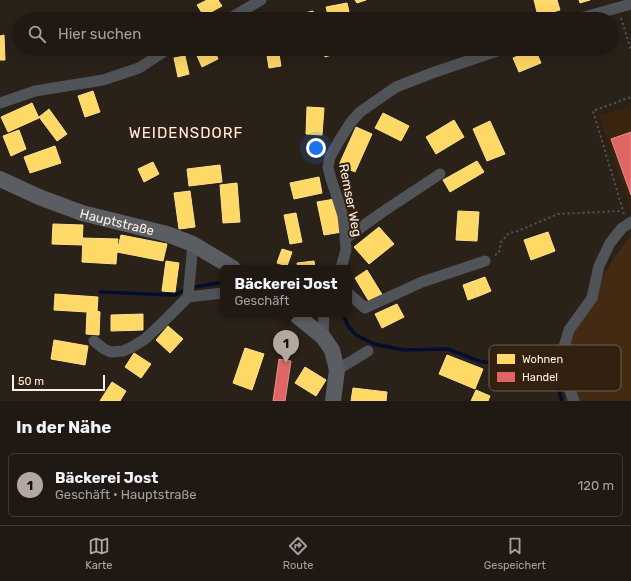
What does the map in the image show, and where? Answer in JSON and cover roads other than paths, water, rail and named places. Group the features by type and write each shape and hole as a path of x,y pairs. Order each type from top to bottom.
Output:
{"main road":[{"name":"Hauptstraße","path":"0,180 39,197 82,213 167,234 193,244 228,265"},
{"path":"299,317 323,337 332,350 337,370 333,401"}],"street":[{"path":"240,12 259,0"},
{"path":"600,12 631,4"},
{"path":"0,102 35,92 103,80 139,68 157,56"},
{"name":"Remser Weg","path":"343,265 346,250 343,216 340,203 330,179 328,168 330,157 351,122 360,112 396,87 483,56"},
{"path":"345,239 440,174"},
{"path":"564,345 569,330 592,298 599,266 610,244 622,228 629,223"},
{"path":"188,297 193,244"},
{"path":"352,297 365,308 422,282 485,261"},
{"path":"94,342 111,352 123,351 132,347 149,335 188,297 220,293"},
{"path":"323,337 324,317"},
{"path":"337,370 368,351"},
{"path":"570,391 574,401"}],"waterway":[{"path":"195,287 220,283"},
{"path":"100,292 175,295 183,291"},
{"path":"344,317 348,326 356,335 374,344 403,350 448,349 479,361 489,363"},
{"path":"559,391 562,401"}],"place":[{"name":"Bäckerei Jost","path":"286,363"}],"district":[{"name":"WEIDENSDORF","path":"186,133"}]}
